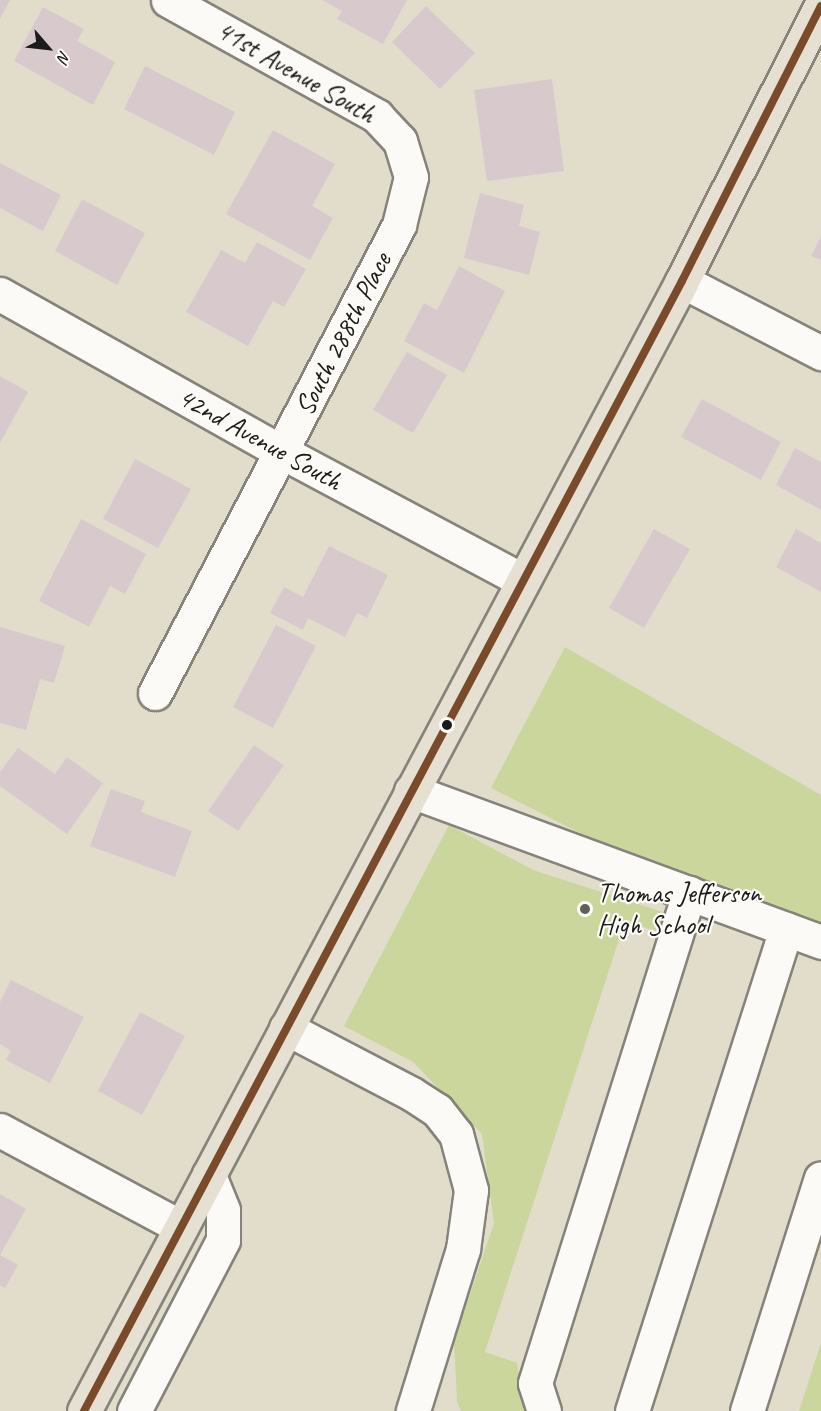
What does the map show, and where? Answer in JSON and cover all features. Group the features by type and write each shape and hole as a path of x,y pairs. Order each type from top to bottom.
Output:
{"main road":[{"path":"84,1411 682,281 821,6"}],"street":[{"name":"41st Avenue South","path":"168,0 377,116 400,141 408,160"},
{"name":"South 288th Place","path":"155,693 399,225 408,198 408,160"},
{"path":"682,281 821,353"},
{"name":"42nd Avenue South","path":"0,294 282,452 522,580"},
{"path":"411,791 821,942"},
{"path":"544,1411 534,1383 689,894"},
{"path":"632,1411 786,929"},
{"path":"286,1028 412,1094 437,1110 456,1134 471,1190 464,1238 424,1402"},
{"path":"0,1130 181,1227"},
{"path":"134,1411 223,1240 223,1209 209,1175"},
{"path":"747,1411 821,1178"}],"green space":[{"path":"565,647 821,795 821,927 667,877 491,788"},
{"path":"449,825 533,870 666,913 659,932 625,921 485,1352 517,1363 525,1411 461,1411 457,1401 454,1342 494,1223 482,1134 413,1062 344,1026"},
{"path":"821,1343 821,1411 799,1411"}],"building":[{"path":"0,0 10,0 0,19"},
{"path":"322,0 407,0 383,44 337,19 342,11"},
{"path":"426,6 475,53 440,89 392,42"},
{"path":"43,7 84,29 77,41 115,62 93,105 14,61"},
{"path":"145,66 235,112 214,155 124,109"},
{"path":"552,79 564,171 487,181 474,90"},
{"path":"273,130 335,164 312,206 333,218 310,260 226,214"},
{"path":"0,163 61,195 43,231 0,208"},
{"path":"480,193 524,205 519,226 540,232 529,275 464,258"},
{"path":"82,199 145,233 117,285 55,251"},
{"path":"821,236 821,260 811,256"},
{"path":"257,242 306,269 284,307 273,301 248,346 186,312 221,250 245,263"},
{"path":"459,266 505,291 464,373 404,341 424,303 437,310"},
{"path":"407,352 447,375 413,433 373,410"},
{"path":"0,376 28,392 0,443"},
{"path":"702,399 781,442 761,480 681,437"},
{"path":"795,448 821,462 821,510 776,485"},
{"path":"135,459 191,489 158,548 103,519"},
{"path":"81,519 146,554 125,594 110,586 89,627 39,601"},
{"path":"654,529 690,549 644,628 609,608"},
{"path":"796,529 821,543 821,592 776,567"},
{"path":"329,546 388,575 367,618 357,613 345,637 308,618 303,630 270,613 284,587 303,597"},
{"path":"276,625 316,646 273,728 233,707"},
{"path":"0,627 65,646 54,683 40,679 26,730 0,723"},
{"path":"254,745 284,765 238,831 208,811"},
{"path":"18,748 55,774 67,757 103,783 67,834 0,786 0,772"},
{"path":"111,789 145,801 141,812 192,831 175,877 90,846"},
{"path":"11,980 84,1017 50,1083 6,1060 11,1051 0,1044 0,1002"},
{"path":"140,1012 185,1036 142,1115 98,1091"},
{"path":"0,1194 26,1209 0,1255"},
{"path":"0,1255 18,1265 5,1288 0,1285"}],"transit line":[{"path":"84,1411 682,281 821,6"}],"place":[{"name":"Thomas Jefferson High School","path":"585,909"}]}
